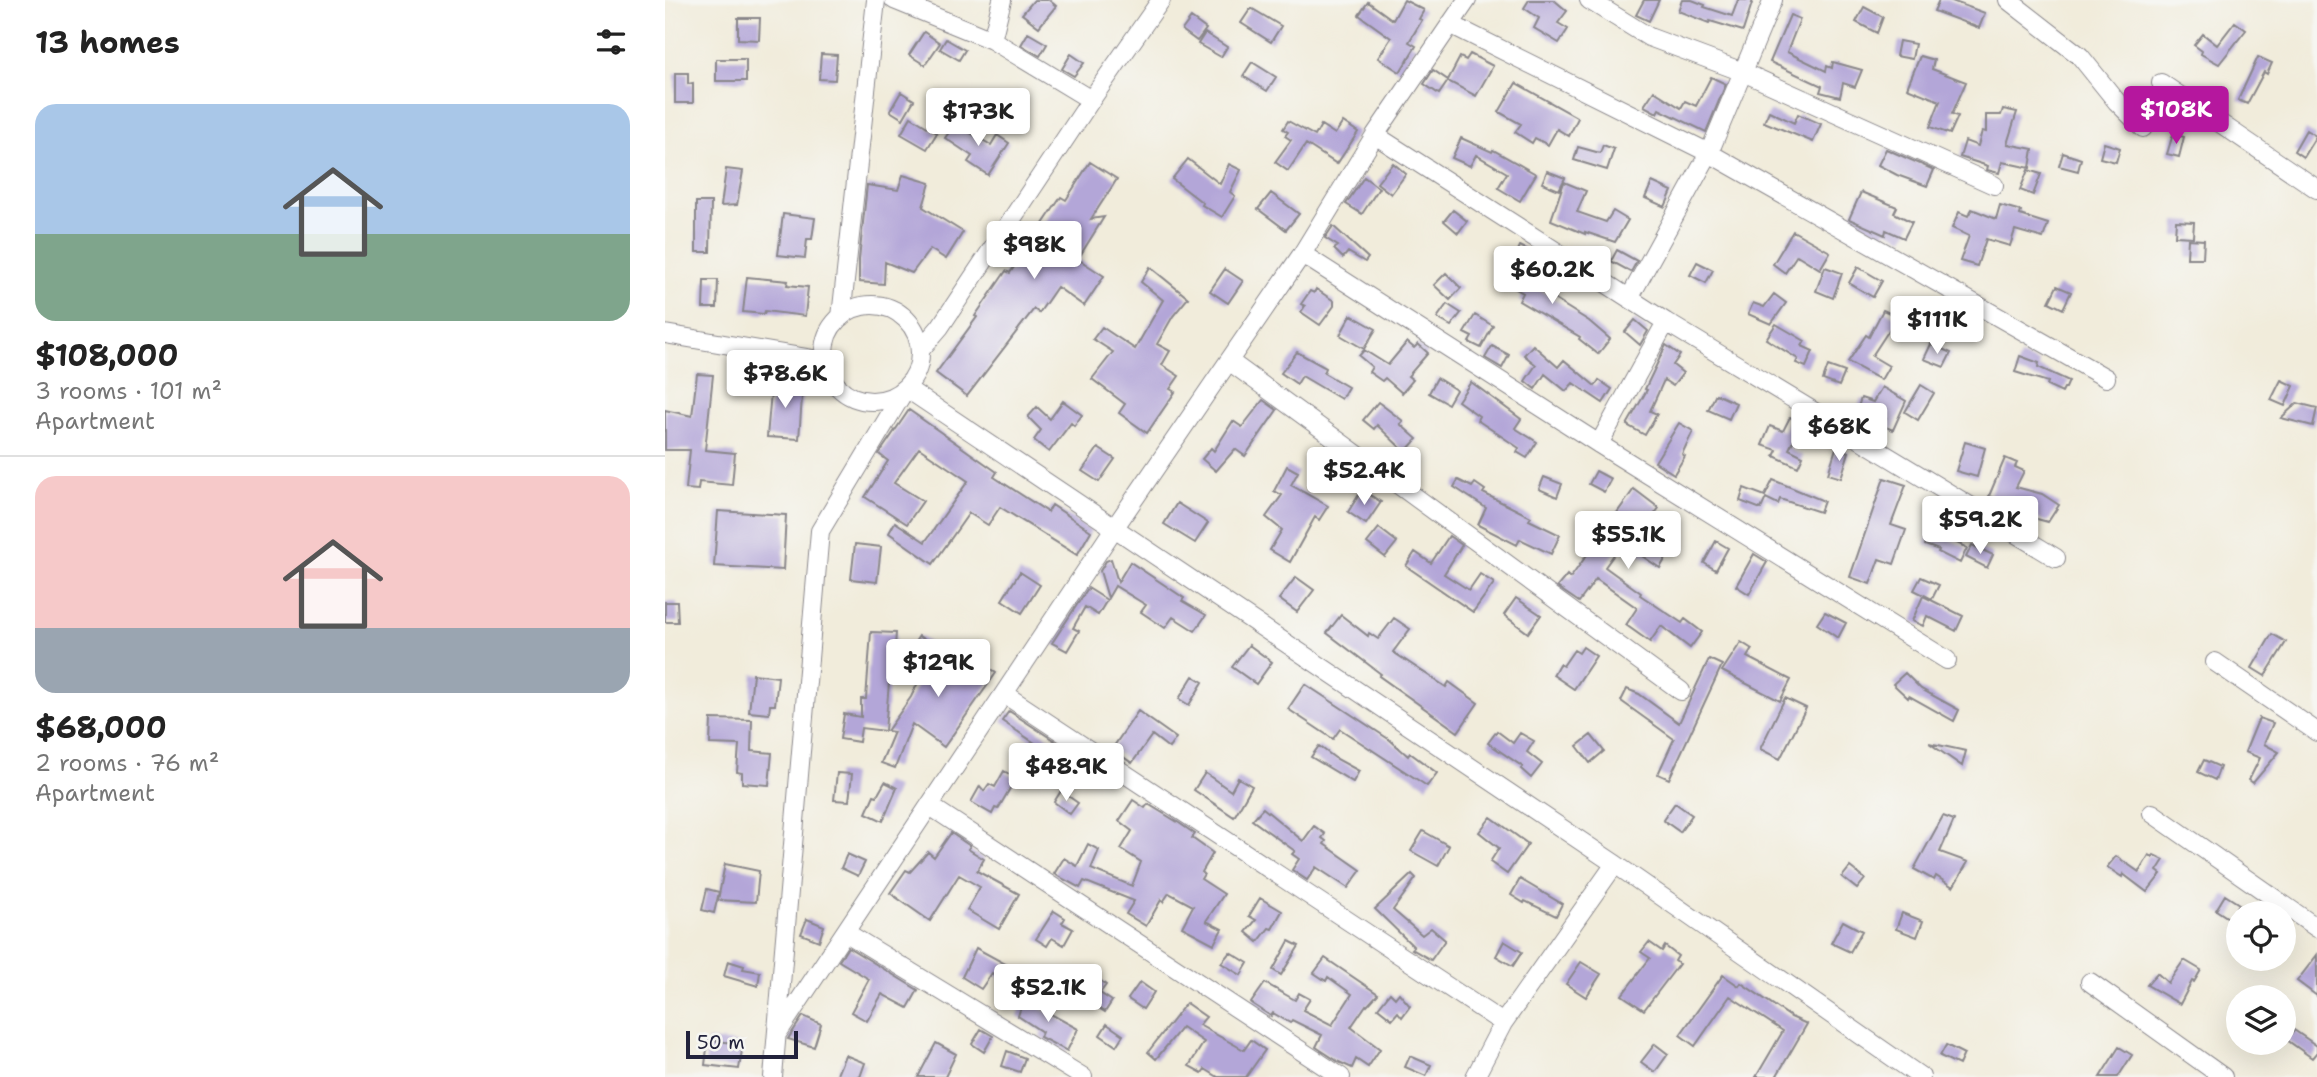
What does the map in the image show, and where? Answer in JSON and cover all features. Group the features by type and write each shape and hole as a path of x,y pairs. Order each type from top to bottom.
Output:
{"street":[{"path":"841,317 876,0"},
{"path":"894,0 992,40 1091,100"},
{"path":"992,40 1002,0"},
{"path":"921,349 940,327 1161,0"},
{"path":"776,1036 1115,527 1302,254 1375,135 1467,0"},
{"path":"1589,0 1649,37 1743,72 1994,185"},
{"path":"1630,297 1709,153 1773,0"},
{"path":"2008,0 2080,56 2116,102 2143,128"},
{"path":"1450,24 1709,153 2106,378"},
{"path":"2161,83 2317,189"},
{"path":"1375,135 1666,322 2056,558"},
{"path":"1302,254 1599,444 1947,660"},
{"path":"773,1077 820,531 918,370 921,349 917,334 909,321 898,312 883,306 861,307 841,317 830,330 825,345 825,362 829,376 838,388 864,401 879,401 894,397 906,388"},
{"path":"1599,444 1666,322"},
{"path":"665,334 825,362"},
{"path":"1229,362 1681,691"},
{"path":"906,388 1615,864 1921,1077"},
{"path":"2215,662 2317,732"},
{"path":"1004,694 1503,1023"},
{"path":"930,806 1341,1077"},
{"path":"2152,813 2317,928"},
{"path":"1475,1077 1503,1023 1615,864"},
{"path":"845,933 1083,1077"},
{"path":"2090,982 2223,1077"}],"building":[{"path":"1034,0 1049,0 1056,6 1039,27 1022,14"},
{"path":"1404,0 1424,10 1419,19 1422,20 1409,42 1416,46 1400,72 1378,58 1391,38 1359,15 1368,2 1393,20"},
{"path":"1529,0 1554,0 1567,11 1558,23 1568,29 1559,43 1534,28 1539,18 1524,8"},
{"path":"1644,0 1659,0 1649,21 1636,15"},
{"path":"1682,0 1692,0 1732,16 1738,0 1753,0 1743,31 1710,21 1709,23 1678,11"},
{"path":"1939,0 1949,0 1985,13 1979,28 1934,11"},
{"path":"1864,7 1883,17 1877,33 1856,22"},
{"path":"1251,8 1281,26 1271,42 1241,23"},
{"path":"1790,15 1800,19 1787,52 1826,71 1827,66 1832,68 1833,62 1862,70 1855,87 1843,83 1840,97 1820,92 1822,86 1770,62"},
{"path":"738,18 760,18 759,40 738,39"},
{"path":"1191,18 1206,29 1197,41 1182,30"},
{"path":"2235,22 2246,30 2219,64 2201,54 2202,51 2194,45 2203,34 2217,45"},
{"path":"924,32 940,43 925,65 909,55"},
{"path":"1028,33 1047,44 1040,56 1021,45"},
{"path":"1205,33 1227,47 1221,57 1198,44"},
{"path":"946,39 965,50 959,60 940,49"},
{"path":"1899,41 1915,44 1912,59 1896,56"},
{"path":"821,54 837,55 835,80 819,79"},
{"path":"1071,54 1084,63 1074,76 1062,69"},
{"path":"1470,54 1493,66 1476,96 1448,81 1439,94 1424,84 1433,70 1448,80 1460,57 1466,60"},
{"path":"1920,56 1934,60 1932,69 1966,82 1952,114 1958,116 1950,134 1930,127 1940,101 1907,88"},
{"path":"2258,57 2272,63 2267,74 2264,72 2247,104 2238,100"},
{"path":"716,59 746,59 746,81 716,81"},
{"path":"1252,62 1276,77 1267,91 1243,76"},
{"path":"675,73 688,73 688,84 693,83 693,103 675,103"},
{"path":"1711,77 1726,84 1706,132 1659,109 1657,113 1644,106 1654,91 1681,108 1685,101 1696,106"},
{"path":"1516,83 1578,118 1569,136 1557,129 1548,145 1535,138 1532,143 1515,132 1521,124 1499,112"},
{"path":"901,92 914,100 903,119 890,111"},
{"path":"2003,109 2017,112 2007,144 2033,149 2030,168 2002,162 1999,173 1987,170 1988,166 1960,157 1965,141 1978,146 1982,131 1986,132 1986,115 2001,115"},
{"path":"1769,111 1794,123 1798,114 1821,124 1813,142 1764,122"},
{"path":"911,117 937,133 927,149 901,134"},
{"path":"1288,121 1315,136 1321,125 1335,134 1343,122 1358,132 1337,164 1306,144 1288,171 1275,162 1291,140 1285,136 1288,132 1283,129"},
{"path":"955,124 991,145 997,135 1009,143 988,175 968,162 972,156 945,138"},
{"path":"2306,130 2316,136 2303,157 2294,151"},
{"path":"2173,134 2184,137 2179,157 2167,154"},
{"path":"1461,138 1492,152 1493,150 1536,174 1520,201 1498,188 1507,173 1476,155 1470,166 1452,158"},
{"path":"2104,143 2120,148 2116,162 2100,158"},
{"path":"1603,145 1614,149 1607,170 1574,160 1578,147 1600,153"},
{"path":"1886,149 1934,170 1927,186 1878,165"},
{"path":"2063,153 2081,159 2078,171 2059,166"},
{"path":"1188,159 1220,184 1229,164 1241,170 1230,192 1235,196 1222,217 1202,205 1203,203 1172,179"},
{"path":"1090,162 1117,179 1091,219 1104,217 1078,259 1104,276 1084,306 1057,287 1039,313 1034,309 967,396 936,373 977,317 975,316 1006,271 1010,273 1061,197 1066,200"},
{"path":"1393,163 1406,174 1391,194 1377,183"},
{"path":"726,169 743,171 737,205 721,206"},
{"path":"2028,170 2041,174 2033,195 2020,190"},
{"path":"1547,171 1565,178 1559,190 1542,183"},
{"path":"903,175 930,183 923,207 963,232 946,259 930,249 912,273 885,262 884,284 859,282 867,185 898,190"},
{"path":"1364,177 1379,188 1362,214 1346,204"},
{"path":"1564,182 1586,191 1577,212 1606,222 1613,211 1628,220 1615,242 1585,234 1551,220"},
{"path":"1652,182 1672,191 1665,207 1645,198"},
{"path":"1861,192 1897,207 1894,213 1912,222 1904,238 1886,230 1885,235 1849,219"},
{"path":"1271,193 1299,214 1286,230 1258,209"},
{"path":"696,202 711,202 710,252 696,252"},
{"path":"2000,205 2021,211 2020,215 2048,224 2043,238 2015,230 2010,246 1986,239 1977,266 1960,261 1969,236 1952,228 1959,212 1968,216 1972,209 1996,219"},
{"path":"1453,210 1467,221 1458,233 1444,221"},
{"path":"783,214 815,218 812,239 807,239 805,258 778,255"},
{"path":"2176,221 2194,222 2193,237 2175,236"},
{"path":"1333,226 1368,258 1365,262 1348,252 1343,258 1334,249 1338,246 1325,238"},
{"path":"1793,231 1830,252 1820,269 1797,255 1785,273 1773,264"},
{"path":"2188,239 2204,240 2203,258 2187,258"},
{"path":"1520,246 1530,251 1519,277 1589,321 1610,339 1598,354 1579,339 1580,337 1519,301 1523,293 1500,280 1510,262 1512,264"},
{"path":"1617,250 1637,261 1631,272 1611,261"},
{"path":"1697,262 1713,270 1706,283 1690,275"},
{"path":"1150,267 1188,298 1173,316 1157,344 1170,351 1162,365 1179,376 1170,389 1175,392 1147,433 1119,413 1125,404 1092,379 1113,352 1093,339 1102,327 1135,349 1163,300 1141,282"},
{"path":"1825,267 1842,273 1833,298 1816,291"},
{"path":"1858,267 1882,281 1873,297 1849,283"},
{"path":"1225,269 1243,281 1228,303 1210,291"},
{"path":"1446,273 1461,288 1450,300 1434,285"},
{"path":"747,277 788,281 787,285 808,287 805,316 765,311 764,314 743,312"},
{"path":"704,280 718,280 717,308 703,308"},
{"path":"2057,286 2071,292 2063,309 2049,302"},
{"path":"1316,289 1334,301 1334,306 1320,325 1301,312 1305,306 1301,304 1310,291 1314,293"},
{"path":"1774,294 1786,303 1771,324 1748,314 1753,303 1764,307"},
{"path":"1447,304 1461,313 1451,326 1437,318"},
{"path":"1883,310 1901,318 1895,329 1891,327 1872,356 1889,366 1881,380 1848,362 1866,335 1869,337"},
{"path":"1351,315 1376,329 1364,349 1340,335"},
{"path":"1475,315 1493,326 1481,348 1469,342 1472,337 1464,333"},
{"path":"1635,320 1648,331 1640,345 1625,332"},
{"path":"1776,324 1805,341 1802,346 1813,351 1806,367 1796,363 1798,359 1766,339"},
{"path":"1407,342 1414,348 1418,344 1428,353 1408,376 1413,380 1402,393 1385,378 1382,381 1369,372 1372,367 1359,356 1364,350 1388,365"},
{"path":"1931,344 1951,353 1944,367 1924,359"},
{"path":"1533,345 1558,367 1564,360 1595,386 1599,380 1612,389 1603,403 1573,383 1566,391 1545,374 1535,389 1525,381 1536,365 1524,355"},
{"path":"1666,345 1680,355 1673,365 1683,373 1673,386 1664,380 1650,411 1657,414 1645,435 1627,425 1647,390 1645,389"},
{"path":"1492,346 1509,355 1502,368 1485,358"},
{"path":"1297,352 1326,368 1324,373 1348,387 1341,399 1302,376 1297,384 1281,373"},
{"path":"2020,356 2039,363 2038,367 2069,381 2066,388 2062,392 2047,385 2048,382 2015,372"},
{"path":"1828,366 1845,372 1839,386 1823,380"},
{"path":"697,374 713,375 705,450 735,453 732,485 699,482 698,490 686,489 690,450 665,450 665,410 692,416"},
{"path":"1437,378 1456,390 1448,404 1429,393"},
{"path":"2281,380 2294,386 2285,406 2271,400"},
{"path":"772,381 803,383 799,439 767,437"},
{"path":"1471,382 1521,419 1515,428 1537,442 1527,458 1517,452 1519,448 1477,420 1479,416 1458,401"},
{"path":"1921,385 1934,393 1918,420 1905,412"},
{"path":"1882,387 1906,401 1893,430 1883,426 1886,419 1857,410 1861,398 1873,402"},
{"path":"1716,394 1736,403 1729,419 1708,410"},
{"path":"1263,400 1277,410 1245,456 1235,449 1216,471 1202,459 1211,448 1214,451 1233,421 1242,427"},
{"path":"1063,401 1082,415 1074,426 1071,423 1049,452 1034,440 1041,430 1028,417 1037,407 1050,419"},
{"path":"1378,402 1403,421 1400,424 1417,439 1405,452 1377,425 1374,429 1363,420"},
{"path":"2297,403 2317,408 2313,426 2281,418"},
{"path":"909,410 997,472 994,477 1048,512 1052,505 1091,531 1077,555 1000,507 988,525 969,513 933,564 889,533 895,522 925,542 968,481 919,448 894,483 923,501 907,524 865,497 888,461 879,454"},
{"path":"1790,417 1802,423 1789,449 1803,456 1798,467 1774,456 1777,450 1762,445 1770,426 1783,431"},
{"path":"1679,423 1693,431 1682,454 1685,456 1674,474 1655,462"},
{"path":"1965,442 1985,448 1977,477 1956,471"},
{"path":"1098,448 1115,459 1099,482 1082,471"},
{"path":"1836,448 1849,452 1841,478 1828,474"},
{"path":"2005,458 2017,463 2015,467 2024,471 2016,487 2042,494 2059,505 2048,522 2019,514 2021,507 1989,496"},
{"path":"1287,466 1298,472 1291,485 1328,506 1319,520 1315,517 1290,562 1270,550 1282,530 1266,517 1282,495 1274,491"},
{"path":"1596,471 1611,479 1604,492 1589,484"},
{"path":"1544,477 1562,484 1557,497 1539,489"},
{"path":"1884,478 1906,485 1891,525 1906,530 1894,564 1879,559 1870,584 1850,577"},
{"path":"1458,480 1472,487 1475,483 1485,490 1483,493 1560,535 1551,554 1520,539 1517,545 1478,525 1486,508 1454,487"},
{"path":"1773,480 1824,501 1820,512 1780,499 1778,504 1766,498 1761,509 1740,501 1744,488 1765,496"},
{"path":"1634,489 1659,508 1638,537 1667,556 1660,568 1621,545 1605,567 1641,593 1640,595 1682,623 1685,619 1702,632 1690,648 1661,626 1650,642 1626,625 1637,608 1596,579 1579,602 1557,587 1567,575 1570,578 1574,573"},
{"path":"1362,490 1381,502 1366,524 1348,512"},
{"path":"1177,503 1208,523 1195,543 1164,524"},
{"path":"718,511 786,515 783,570 714,566"},
{"path":"1379,528 1397,542 1385,557 1367,543"},
{"path":"1929,529 1967,548 1960,563 1925,545"},
{"path":"1449,536 1462,545 1444,574 1469,590 1480,574 1494,583 1473,612 1406,566 1415,552 1431,563"},
{"path":"1716,541 1728,548 1716,570 1704,563"},
{"path":"855,544 881,547 877,582 851,579"},
{"path":"1972,545 1993,555 1987,568 1966,557"},
{"path":"1754,554 1767,562 1749,594 1736,586"},
{"path":"1111,559 1118,582 1130,562 1184,598 1182,601 1206,615 1195,631 1173,617 1165,628 1141,612 1146,605 1115,586 1108,598 1100,571 1106,561"},
{"path":"1020,572 1040,585 1022,613 1002,600"},
{"path":"1296,577 1314,590 1297,612 1279,599"},
{"path":"1921,577 1939,585 1932,599 1914,590"},
{"path":"1088,588 1107,600 1098,615 1085,607 1073,628 1079,631 1067,651 1052,643"},
{"path":"1923,596 1963,616 1956,631 1927,616 1923,626 1912,621"},
{"path":"1516,598 1541,615 1528,633 1504,615"},
{"path":"665,602 677,602 678,622 665,622"},
{"path":"1825,612 1846,623 1838,638 1817,624"},
{"path":"1341,615 1368,636 1369,633 1378,639 1394,618 1410,629 1393,652 1446,687 1449,682 1478,703 1458,732 1379,676 1381,674 1327,633"},
{"path":"871,632 896,633 885,731 861,728 859,742 840,739 844,714 861,717 861,699 866,699"},
{"path":"2272,634 2286,642 2265,676 2252,668"},
{"path":"919,636 966,668 973,657 996,673 944,747 912,724 895,768 881,763 894,732 887,731 911,697 929,660 911,648"},
{"path":"1741,642 1752,649 1747,657 1791,680 1780,701 1722,671"},
{"path":"1249,645 1272,662 1256,684 1232,667"},
{"path":"1583,647 1596,656 1574,689 1553,675 1559,664 1563,666 1574,650 1579,653"},
{"path":"1709,659 1722,665 1669,779 1658,774 1674,739 1621,701 1627,689 1639,694 1679,723"},
{"path":"1905,673 1921,689 1959,710 1954,721 1909,696 1908,698 1893,684"},
{"path":"753,674 778,677 775,705 770,705 769,714 749,712"},
{"path":"1193,676 1203,682 1189,705 1179,699"},
{"path":"1305,684 1390,740 1408,756 1410,753 1437,773 1427,786 1340,729 1333,739 1288,709"},
{"path":"1785,698 1806,708 1780,759 1760,749"},
{"path":"1009,711 1064,747 1057,758 1002,721"},
{"path":"1138,711 1176,738 1169,748 1152,735 1132,763 1112,749"},
{"path":"2259,718 2273,723 2264,744 2279,752 2253,783 2249,780 2260,758 2245,752"},
{"path":"711,719 752,720 751,751 772,753 769,785 742,783 742,773 737,772 739,745 710,744"},
{"path":"1497,731 1513,743 1520,733 1534,741 1527,752 1542,764 1531,778 1521,769 1523,767 1488,743"},
{"path":"1591,735 1604,751 1590,763 1577,746"},
{"path":"1929,743 1966,751 1962,766"},
{"path":"1319,746 1359,771 1353,782 1311,757"},
{"path":"2204,760 2220,767 2215,780 2198,772"},
{"path":"1004,771 1016,778 998,809 995,808 992,814 971,802 980,786 984,791 989,784 995,787"},
{"path":"837,773 852,774 849,801 834,800"},
{"path":"1205,773 1231,791 1238,778 1252,786 1234,817 1194,790"},
{"path":"885,782 897,788 883,821 866,813 874,795 877,796"},
{"path":"1061,791 1078,803 1070,814 1054,802"},
{"path":"1133,800 1145,808 1148,804 1179,823 1195,834 1192,838 1213,853 1201,879 1224,894 1206,921 1222,929 1214,944 1182,927 1193,906 1169,893 1163,902 1161,900 1146,926 1126,914 1134,901 1084,881 1080,888 1054,874 1064,858 1077,866 1088,844 1099,850 1091,869 1132,886 1141,862 1121,849 1132,831 1119,821"},
{"path":"1675,803 1692,815 1680,832 1663,820"},
{"path":"1263,808 1303,841 1314,826 1325,834 1322,838 1326,841 1324,844 1361,870 1348,888 1316,867 1307,880 1292,870 1299,859 1292,854 1295,851 1252,820"},
{"path":"1943,816 1954,820 1940,852 1968,862 1953,887 1936,876 1934,880 1914,869"},
{"path":"1491,817 1528,844 1507,874 1490,862 1499,848 1479,832"},
{"path":"1423,831 1449,846 1438,866 1411,851"},
{"path":"951,833 984,859 977,871 1019,894 999,929 967,910 980,887 959,875 930,921 890,893 906,870 910,872 928,852 934,857"},
{"path":"847,854 865,862 858,876 841,868"},
{"path":"2149,855 2164,860 2157,871 2161,874 2147,892 2123,874 2122,877 2107,867 2116,856 2139,872"},
{"path":"725,864 759,871 756,902 718,900"},
{"path":"1850,867 1865,879 1857,889 1842,877"},
{"path":"1412,874 1416,878 1393,910 1422,935 1431,928 1445,940 1431,960 1412,949 1414,947 1375,909"},
{"path":"1520,879 1562,904 1556,916 1511,895"},
{"path":"707,889 719,892 714,913 702,910"},
{"path":"2225,895 2234,901 2226,901 2226,916 2216,910"},
{"path":"1260,898 1282,911 1272,929 1269,928 1258,942 1246,932 1256,920 1249,916"},
{"path":"1054,911 1065,918 1062,923 1073,929 1064,945 1052,938 1047,946 1036,939"},
{"path":"1902,913 1923,921 1917,937 1896,929"},
{"path":"807,919 824,926 819,941 801,934"},
{"path":"1843,921 1862,931 1850,952 1831,943"},
{"path":"1289,941 1299,946 1281,975 1273,970"},
{"path":"1504,941 1522,952 1513,966 1496,956"},
{"path":"1649,942 1662,951 1665,946 1678,956 1675,961 1679,964 1644,1010 1622,995 1650,958 1641,952"},
{"path":"848,947 918,990 908,1008 882,994 867,1021 851,1012 869,979 839,961"},
{"path":"976,948 1013,968 1005,980 992,973 981,989 962,977"},
{"path":"1230,952 1248,963 1241,975 1221,963"},
{"path":"2317,955 2317,996 2297,981"},
{"path":"1325,958 1378,994 1366,1005 1351,1027 1380,1049 1368,1067 1356,1059 1352,1068 1339,1062 1316,1047 1322,1035 1292,1020 1290,1023 1273,1013 1271,1016 1251,1003 1265,983 1295,1000 1299,993 1310,999 1303,1010 1332,1025 1352,994 1328,977 1326,981 1314,973"},
{"path":"2184,960 2201,970 2180,1004 2147,985 2157,973 2168,983"},
{"path":"728,961 744,966 743,969 760,972 758,986 724,976"},
{"path":"1581,962 1601,974 1586,997 1566,984"},
{"path":"1093,975 1106,985 1100,993 1112,1001 1105,1012 1084,998 1085,995 1081,991"},
{"path":"1723,975 1739,986 1741,983 1791,1017 1807,1024 1776,1077 1756,1077 1783,1031 1730,996 1695,1046 1680,1035"},
{"path":"1140,982 1154,992 1143,1009 1128,999"},
{"path":"1390,993 1395,998 1399,993 1410,1006 1402,1017 1398,1012 1392,1019 1378,1008"},
{"path":"1025,995 1040,1004 1038,1007 1078,1029 1067,1051 1040,1037 1042,1032 1018,1016"},
{"path":"1186,1003 1206,1017 1199,1025 1244,1050 1251,1040 1265,1050 1246,1077 1218,1077 1205,1069 1202,1073 1189,1066 1204,1042 1182,1027 1156,1059 1148,1052"},
{"path":"803,1016 821,1024 814,1047 788,1039"},
{"path":"1107,1024 1123,1035 1116,1046 1100,1035"},
{"path":"981,1029 993,1036 984,1052 972,1044"},
{"path":"2296,1031 2317,1046 2317,1052 2312,1058 2296,1046"},
{"path":"708,1040 743,1044 739,1069 705,1065"},
{"path":"936,1043 956,1054 945,1077 918,1077"},
{"path":"1655,1044 1668,1054 1655,1072 1641,1062"},
{"path":"1946,1045 1964,1054 1959,1065 1940,1056"},
{"path":"2119,1047 2132,1055 2118,1077 2100,1077"},
{"path":"1007,1051 1025,1058 1020,1072 1002,1066"},
{"path":"845,1055 865,1063 860,1077 836,1077"},
{"path":"1410,1056 1431,1065 1426,1076 1405,1067"}]}
